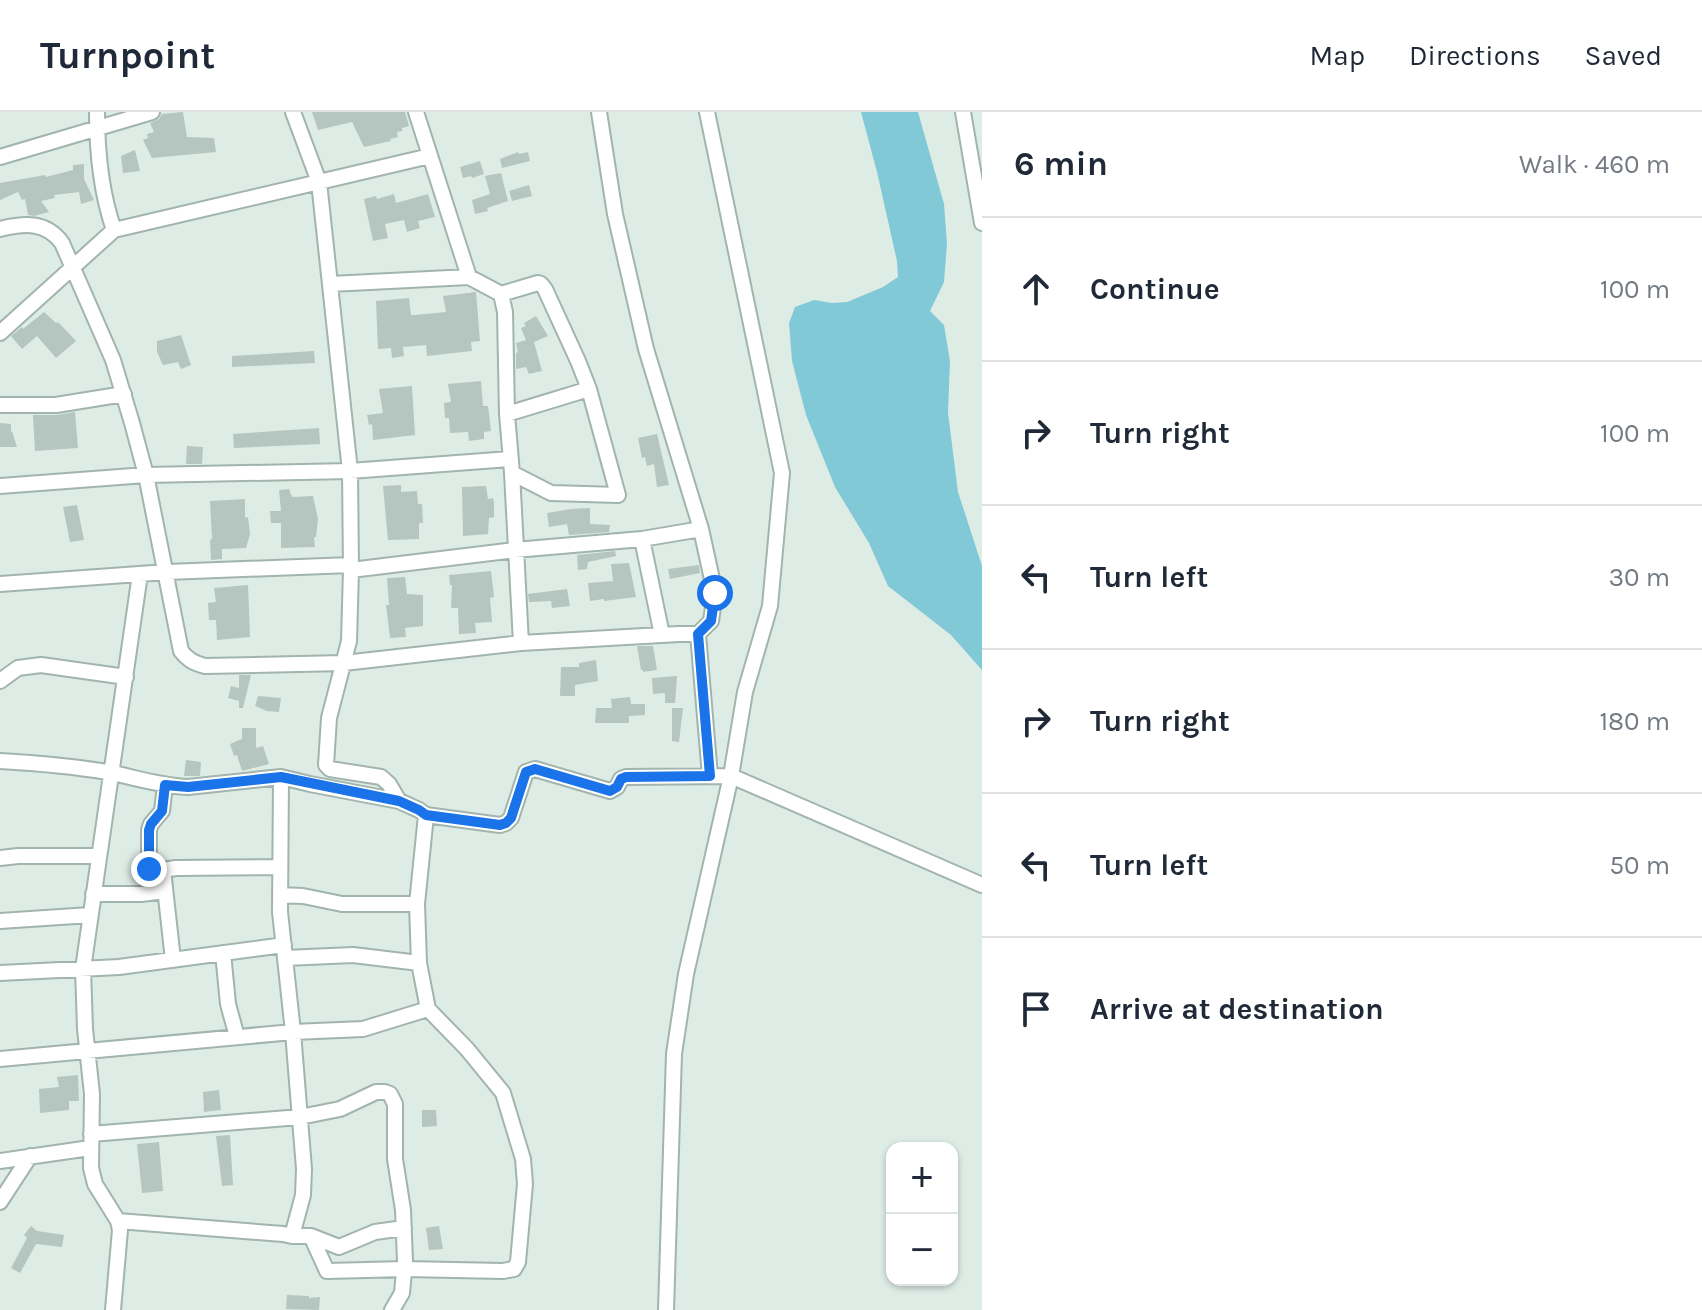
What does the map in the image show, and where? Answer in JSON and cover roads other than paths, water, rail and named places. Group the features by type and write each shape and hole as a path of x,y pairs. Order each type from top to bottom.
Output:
{"street":[{"path":"97,112 105,203 114,230"},
{"path":"0,157 152,112"},
{"path":"293,112 319,182 350,471 349,641 329,718 326,765 330,769 381,777 399,801"},
{"path":"416,112 469,277"},
{"path":"0,229 28,224 45,228 58,238 72,268 113,360 124,394 146,475 181,651 195,663 205,666 344,663 521,643 698,634 711,621 715,593 701,529 646,349 615,214 599,112"},
{"path":"666,1310 674,1054 686,974 731,776 745,692 770,606 782,473 707,112"},
{"path":"963,112 982,223"},
{"path":"0,333 114,230 430,156"},
{"path":"0,486 146,475 511,466 551,493 618,495 589,389 541,284 501,294 469,277 330,284"},
{"path":"501,294 505,312 507,414 521,643"},
{"path":"507,414 589,389"},
{"path":"0,405 56,405 124,394"},
{"path":"0,584 167,572 351,568 642,539 701,529"},
{"path":"642,539 662,635"},
{"path":"113,1310 120,1230 118,1221 95,1184 91,1168 92,1094 83,969 140,574"},
{"path":"698,634 710,776"},
{"path":"0,681 18,668 41,665 126,677"},
{"path":"0,761 44,763 188,787 281,777 399,801 426,815 500,825 511,818 529,770 535,769 610,791 626,777 731,776 982,885"},
{"path":"281,777 280,895 304,1169 303,1195 292,1236"},
{"path":"165,785 162,811 151,824 148,836 149,869 280,867"},
{"path":"311,1236 327,1271 503,1271 514,1269 518,1262 525,1184 523,1159 503,1093 467,1049 428,1009 419,963 417,904 426,815"},
{"path":"0,858 98,856"},
{"path":"163,870 173,960"},
{"path":"93,894 165,891"},
{"path":"280,895 342,904 417,904"},
{"path":"0,921 90,915"},
{"path":"0,973 119,967 223,953 353,955 419,963"},
{"path":"223,953 224,984 237,1037"},
{"path":"0,1059 293,1032 363,1029 428,1009"},
{"path":"0,1161 90,1141 300,1117 340,1109 376,1092 390,1094 395,1104 395,1159 404,1228 405,1269 402,1293 392,1310"},
{"path":"0,1202 30,1156"},
{"path":"118,1221 311,1236 339,1247 375,1232 404,1228"}],"water":[{"path":"861,112 918,112 944,204 947,244 944,282 930,311 944,325 950,361 948,413 958,492 982,566 982,670 951,635 888,586 869,543 835,487 806,415 792,361 789,323 795,307 814,300 847,302 898,277 897,261"}]}
